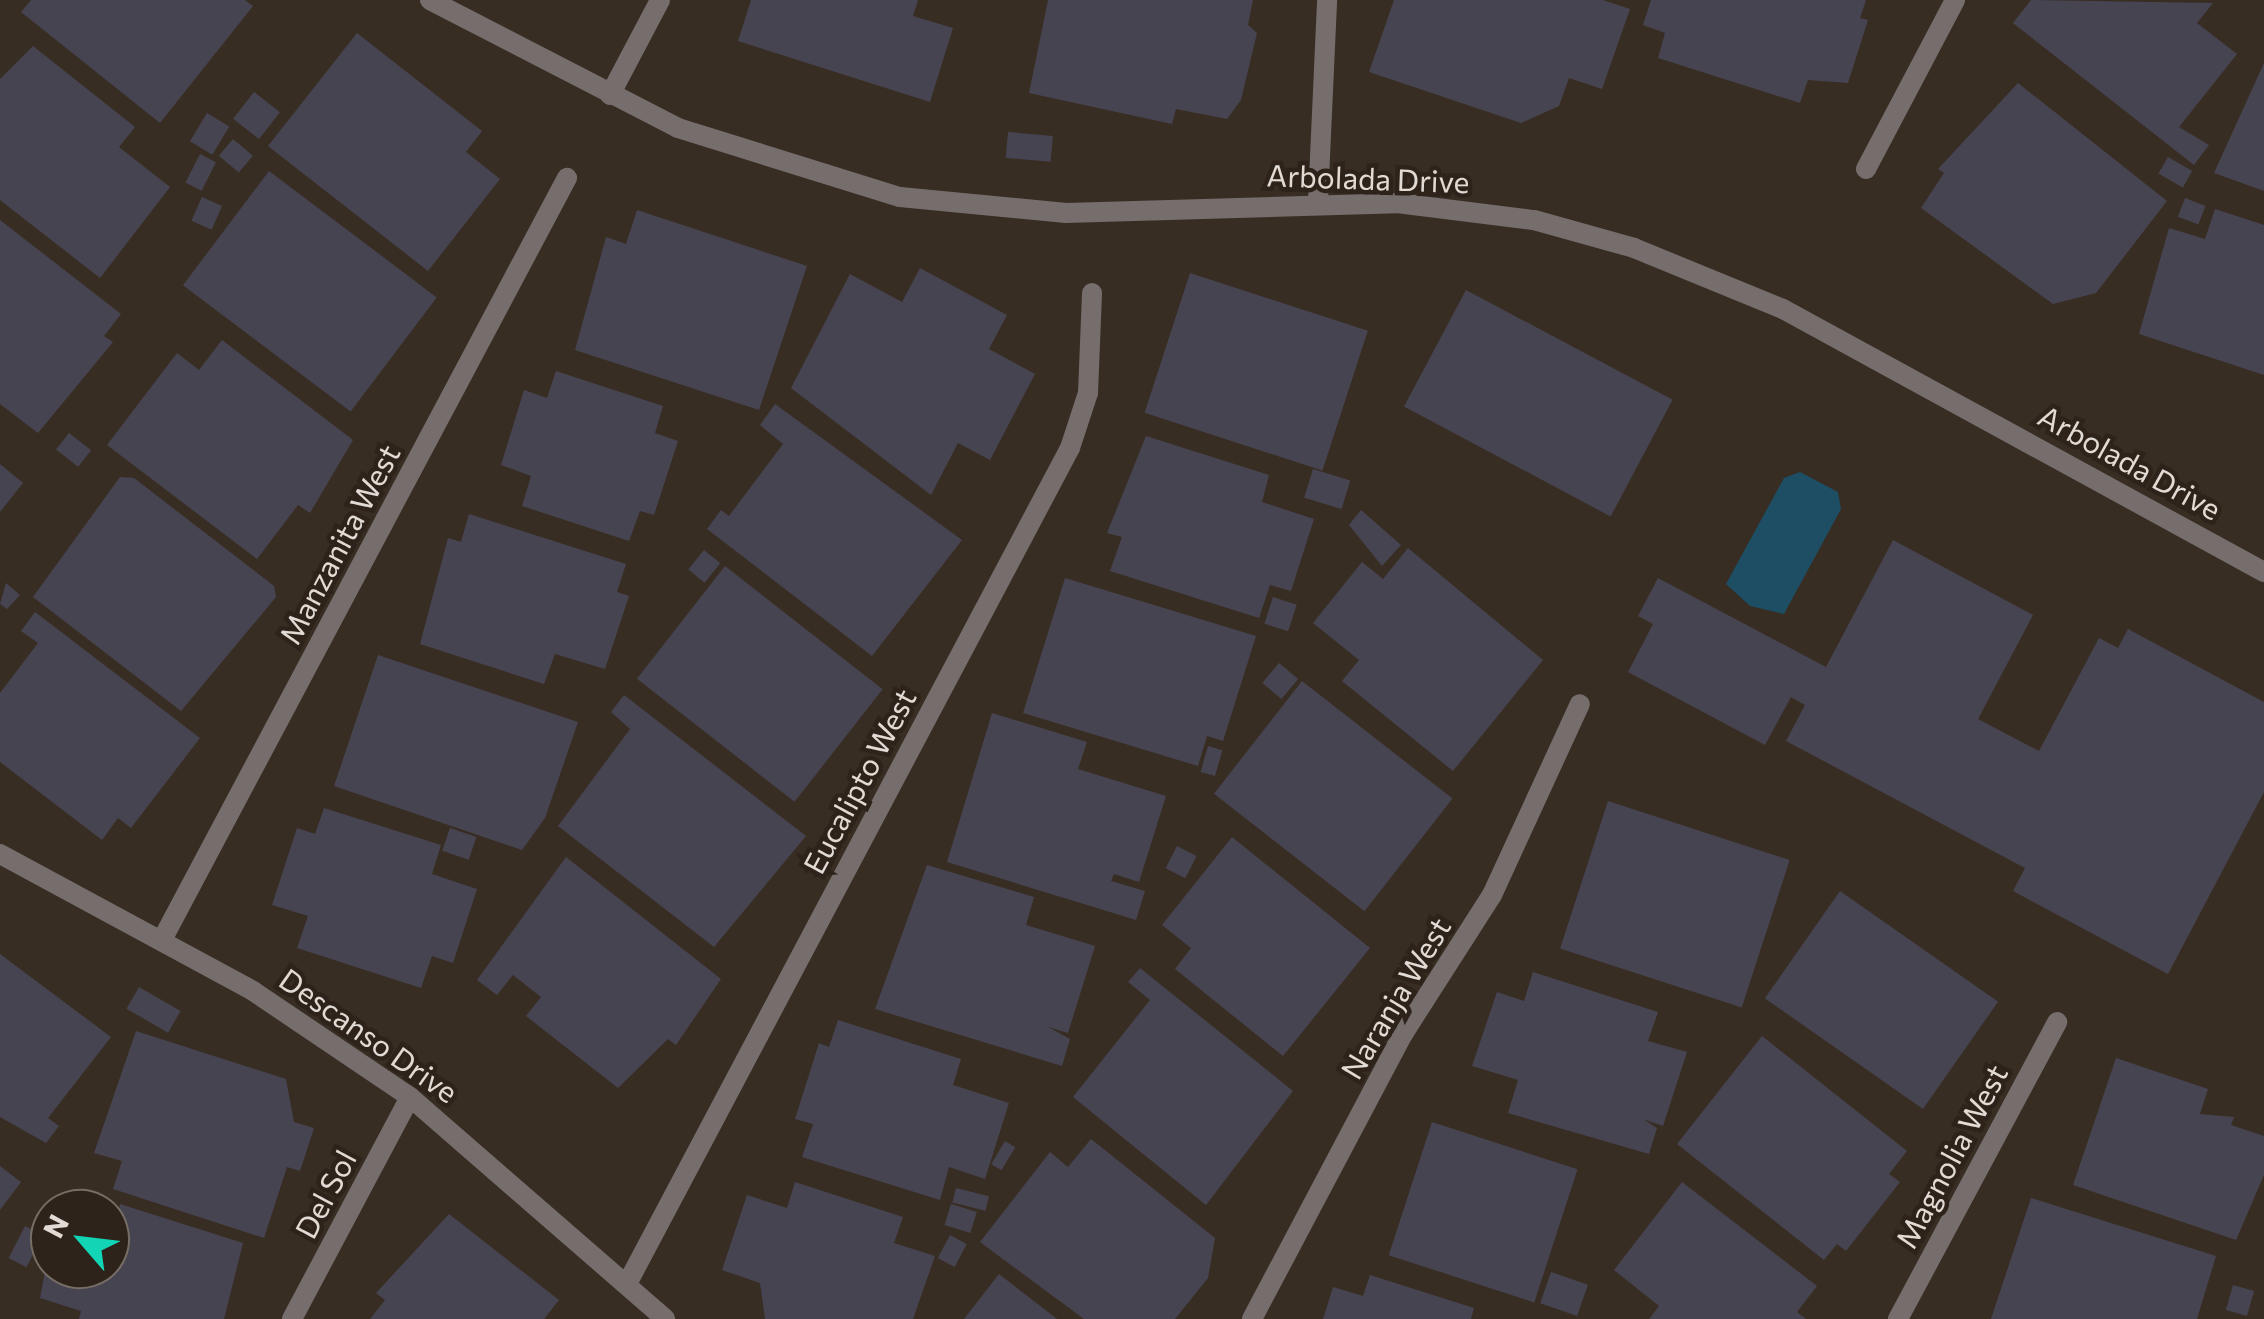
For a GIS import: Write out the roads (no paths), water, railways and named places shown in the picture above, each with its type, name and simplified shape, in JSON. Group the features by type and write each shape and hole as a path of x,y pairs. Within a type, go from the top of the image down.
{"street":[{"name":"Arbolada Drive","path":"430,0 610,95 748,155 900,197 1066,212 1318,201 1516,217 1678,263 1783,309 2264,572"},
{"path":"610,95 660,0"},
{"path":"1318,201 1327,0"},
{"path":"1866,169 1956,0"},
{"name":"Manzanita West","path":"163,938 568,178"},
{"name":"Eucalipto West","path":"628,1282 1070,448 1088,393 1092,293"},
{"name":"Naranja West","path":"1252,1319 1403,1034 1492,895 1580,704"},
{"name":"Descanso Drive","path":"0,854 163,938 410,1098 628,1282 665,1319"},
{"name":"Magnolia West","path":"1898,1319 2057,1022"},
{"name":"Del Sol","path":"292,1319 410,1098"}],"water":[{"path":"1800,472 1838,492 1841,509 1784,614 1750,606 1726,584 1784,478"}]}
